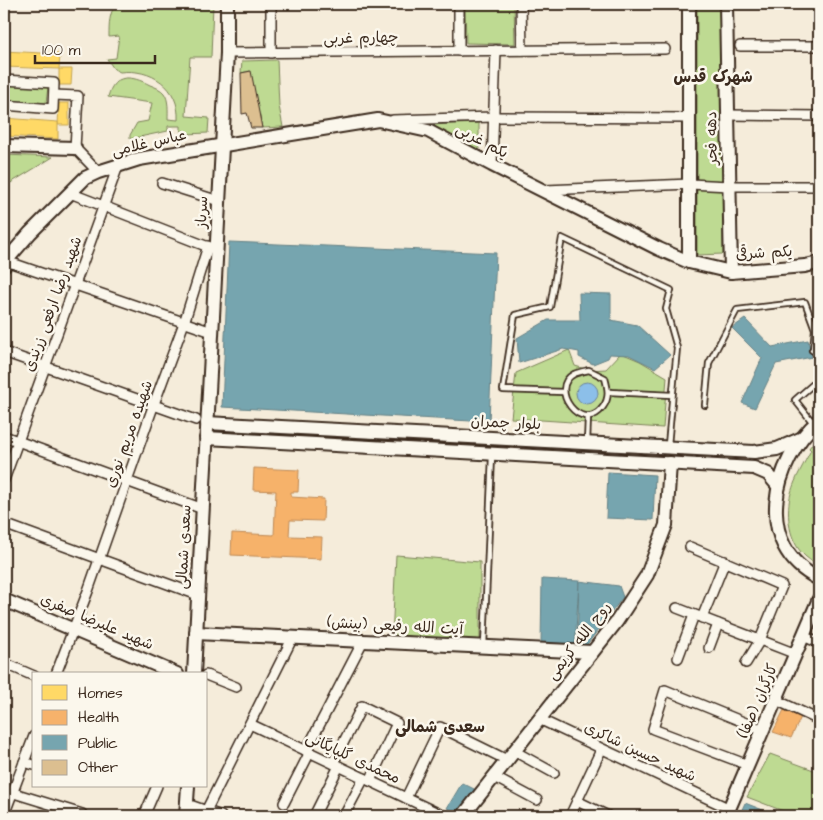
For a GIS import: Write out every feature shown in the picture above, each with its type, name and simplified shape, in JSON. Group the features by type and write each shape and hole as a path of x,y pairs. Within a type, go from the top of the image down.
{"street":[{"name":"سرباز","path":"202,421 212,332 212,248 219,201 227,53 227,4"},
{"path":"271,53 272,4"},
{"path":"459,4 459,51"},
{"path":"521,4 522,50"},
{"name":"دهه فجر","path":"689,4 689,262"},
{"name":"دهه فجر","path":"726,4 731,272"},
{"path":"740,46 819,46"},
{"name":"چهارم غربی","path":"227,53 665,49"},
{"path":"492,166 496,50"},
{"path":"4,80 54,83 53,109 4,105"},
{"path":"54,96 78,96 75,148"},
{"path":"728,115 819,116"},
{"path":"378,120 493,117 690,118"},
{"name":"یکم غربی","path":"222,144 378,120 428,131 492,166 659,249 689,262 711,267"},
{"name":"عباس غلامی","path":"5,263 30,233 84,178 139,159 222,144"},
{"path":"4,146 75,148 98,172"},
{"name":"شهید رضا ارفعی زرندی","path":"4,480 118,166"},
{"path":"162,183 219,201"},
{"path":"542,190 690,184 819,186"},
{"path":"70,193 212,248"},
{"name":"شهیده مریم نوری","path":"57,672 88,592 154,404 212,248"},
{"path":"5,263 212,332"},
{"name":"یکم شرقی","path":"711,267 731,272 806,266 819,263"},
{"path":"4,352 202,421"},
{"name":"بلوار چمران","path":"202,421 754,452 777,449 800,439"},
{"name":"سعدی شمالی","path":"199,672 196,632 206,438 202,421"},
{"path":"817,422 800,439 786,461 778,486 775,511 778,530 784,547 795,562 810,574 819,578"},
{"path":"235,439 233,430 240,424"},
{"path":"4,436 202,509"},
{"name":"بلوار چمران","path":"206,438 758,469"},
{"path":"492,438 492,453"},
{"path":"763,451 768,457 767,463 758,469 768,474 778,486"},
{"name":"روح الله کریمی","path":"464,816 617,621 647,575 666,525 670,463"},
{"path":"4,524 198,595"},
{"path":"690,547 782,586 760,640 746,663"},
{"path":"678,658 725,561"},
{"name":"کارگران (صفا)","path":"728,813 819,598"},
{"name":"شهید علیرضا صفری","path":"4,600 172,672"},
{"path":"676,608 796,654"},
{"path":"709,648 718,624"},
{"name":"آیت الله رفیعی (بینش)","path":"196,632 592,652"},
{"path":"803,636 819,642"},
{"path":"206,811 293,637"},
{"path":"284,803 363,641"},
{"path":"4,663 32,675"},
{"path":"208,676 236,687"},
{"path":"748,765 653,729 665,690 763,730"},
{"path":"776,700 819,720"},
{"path":"314,816 362,706 397,723 367,780 344,816"},
{"name":"شهید حسین شاکری","path":"539,719 728,813"},
{"name":"محمدی گلپایگانی","path":"250,724 444,816"},
{"path":"406,798 440,728 554,774"},
{"path":"4,815 8,792 24,762 32,741"},
{"path":"570,816 601,750"},
{"path":"24,762 32,764"},
{"path":"494,777 537,800"},
{"path":"144,816 156,788"},
{"path":"188,788 186,810 206,811 221,816"},
{"path":"8,792 82,814"},
{"path":"577,801 608,816"}],"lane":[{"path":"564,392 503,390 515,315 550,307 562,238 671,290 666,309 676,348 668,448"},
{"path":"705,405 709,363 737,310 805,302 817,329 812,350 819,354"},
{"path":"589,370 605,378 609,392 605,404 598,413 588,417 575,412 568,406 564,392 566,382 573,374 589,370"},
{"path":"817,422 795,400 819,378"},
{"path":"609,392 672,395"},
{"path":"586,444 588,417"},
{"path":"484,647 492,453"}],"green space":[{"path":"116,4 213,4 211,57 190,57 186,116 209,118 208,133 186,134 185,131 181,131 181,126 168,126 168,131 130,139 130,135 137,123 148,121 152,103 108,97 114,84 119,80 124,78 136,79 161,90 167,99 168,119 178,120 177,108 169,89 161,82 142,73 120,72 114,69 107,59 116,58 119,36 109,37 109,24"},
{"path":"465,4 514,4 515,44 466,43"},
{"path":"697,4 721,4 723,254 697,255"},
{"path":"277,60 279,106 283,127 262,128 250,71 241,73 242,61"},
{"path":"4,85 48,87 46,103 4,100"},
{"path":"479,123 479,150 429,125"},
{"path":"4,155 53,157 4,187"},
{"path":"569,350 575,366 589,370 606,369 621,353 640,361 667,377 663,428 511,418 516,373"},
{"path":"819,435 819,566 801,552 793,539 789,524 789,500 797,476 811,450 809,448"},
{"path":"396,555 480,562 480,643 392,638"},
{"path":"770,754 819,772 819,816 796,816 747,797"}],"water":[{"path":"587,382 595,385 598,393 595,401 587,404 579,401 576,393 579,385"}],"building: Homes":[{"path":"4,51 60,54 59,69 4,67"},
{"path":"59,69 72,69 71,85 59,85"},
{"path":"59,103 69,103 69,125 58,125"},
{"path":"4,118 58,122 58,139 4,136"}],"building: Health":[{"path":"254,468 299,470 298,492 291,492 291,497 324,499 323,521 290,520 289,536 322,537 321,559 231,555 232,533 274,535 276,491 253,490"},
{"path":"784,710 801,717 791,738 773,732"}],"building: Public":[{"path":"229,242 496,253 489,422 222,407"},
{"path":"579,293 611,294 611,320 637,325 670,355 655,368 629,355 610,354 608,358 593,364 579,357 579,352 563,349 519,363 517,338 548,320 580,320"},
{"path":"745,319 772,347 808,340 812,357 776,364 755,408 742,403 762,358 732,328"},
{"path":"608,472 655,475 653,520 606,518"},
{"path":"542,579 579,581 575,647 541,644"},
{"path":"579,581 619,586 623,597 585,647 577,648"},
{"path":"462,783 478,791 461,815 447,808"},
{"path":"745,803 778,816 739,816"}],"building: Other":[{"path":"251,71 262,128 251,128 247,113 242,114 241,73"}],"district":[{"name":"شهرک قدس","path":"713,77"},
{"name":"سعدی شمالی","path":"440,727"}]}
